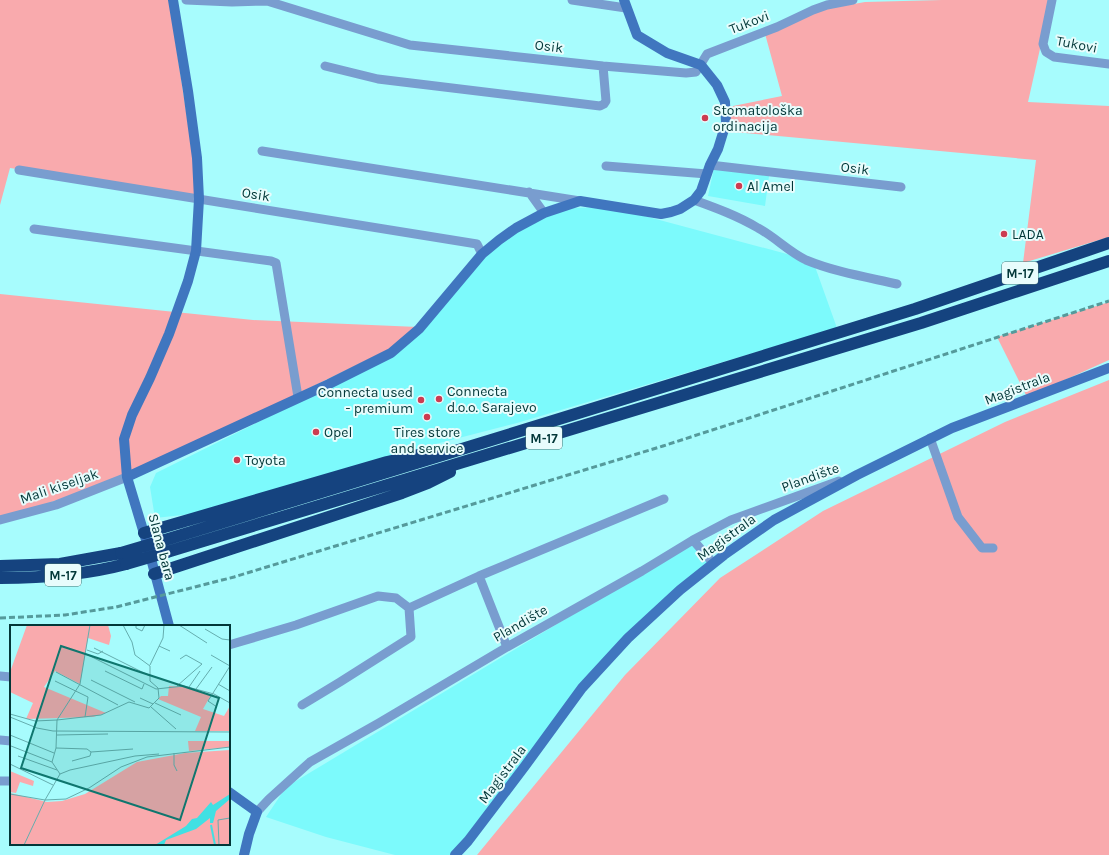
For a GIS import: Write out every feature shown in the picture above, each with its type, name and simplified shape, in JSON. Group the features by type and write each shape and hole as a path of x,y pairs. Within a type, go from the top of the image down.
{"highway":[{"name":"M-17","path":"0,578 75,574 104,570 165,540 475,446 915,309 1109,243"},
{"name":"M-17","path":"0,566 60,564 124,559 167,552 938,318 1109,261"},
{"path":"144,533 387,462 412,456 475,446"},
{"path":"154,574 412,490 480,457"}],"main road":[{"name":"Slana bara","path":"169,625 127,477 124,439 132,415 169,334 188,281 196,251 199,199 197,158 173,0"},
{"path":"127,477 329,384 391,353 419,328 482,254 516,228 544,213 580,202 661,214 671,212 694,200 701,191 718,149 726,123 726,112 722,93 701,65 667,53 637,35 625,4"},
{"name":"Magistrala","path":"455,855 468,841 582,688 628,638 680,590 714,563 774,520 857,475 930,438 1109,368"},
{"path":"230,793 257,812"},
{"name":"Plandište","path":"244,855 257,812"}],"street":[{"name":"Osik","path":"186,0 232,2 267,1 410,44 603,66 686,73 696,72 701,65"},
{"path":"572,0 625,4"},
{"path":"813,10 816,0"},
{"name":"Tukovi","path":"701,65 707,54 777,27 813,10 827,5 853,0"},
{"name":"Tukovi","path":"1052,0 1043,44 1046,52 1054,57 1109,64"},
{"path":"325,66 378,79 600,106 606,101 603,66"},
{"path":"262,151 529,192 580,202"},
{"name":"Osik","path":"606,166 709,169 901,187"},
{"name":"Osik","path":"19,170 477,244 482,254"},
{"path":"529,192 544,213"},
{"path":"694,200 716,208 759,228 776,241 805,259 836,271 897,284"},
{"path":"34,229 271,260 276,264 298,397"},
{"path":"930,438 958,517 982,548 992,548"},
{"name":"Plandište","path":"257,812 269,799 310,762 507,647 642,571 693,540 731,520 857,475"},
{"name":"Mali kiseljak","path":"0,520 56,504 127,477"},
{"path":"409,608 479,576 664,499"},
{"path":"693,540 714,563"},
{"path":"479,576 507,647"},
{"path":"230,645 296,625 378,596 396,598 409,608 411,637 302,705"},
{"path":"0,676 10,677"},
{"path":"0,740 10,741"}],"shaded area":[{"path":"0,0 169,0 199,196 10,168 0,205"},
{"path":"1051,0 1028,102 1109,106 1109,237 1023,263 1036,160 724,131 733,106 782,96 764,30 820,10 865,2"},
{"name":"Al Amel","path":"714,168 769,176 765,206 708,196"},
{"path":"611,207 813,261 837,328 517,423 393,455 201,513 155,518 150,487 156,473 347,378 406,341 495,245 535,219 568,208"},
{"path":"0,294 253,320 418,327 406,341 127,477 0,519"},
{"path":"1109,302 1109,360 1027,397 997,337"},
{"path":"1109,380 1109,855 477,855 625,675 720,578 823,511 1005,422"},
{"path":"694,544 716,568 680,590 582,688 530,761 450,855 395,855 326,837 266,817 286,787 617,588"}],"railway":[{"path":"0,618 65,615 116,607 234,577 663,446 1109,301"}],"place":[{"name":"Stomatološka ordinacija","path":"705,118"},
{"name":"Al Amel","path":"739,186"},
{"name":"LADA","path":"1004,234"},
{"name":"Connecta d.o.o. Sarajevo","path":"439,399"},
{"name":"Connecta used - premium","path":"421,400"},
{"name":"Tires store and service","path":"427,417"},
{"name":"Opel","path":"316,432"},
{"name":"Toyota","path":"237,460"}]}
